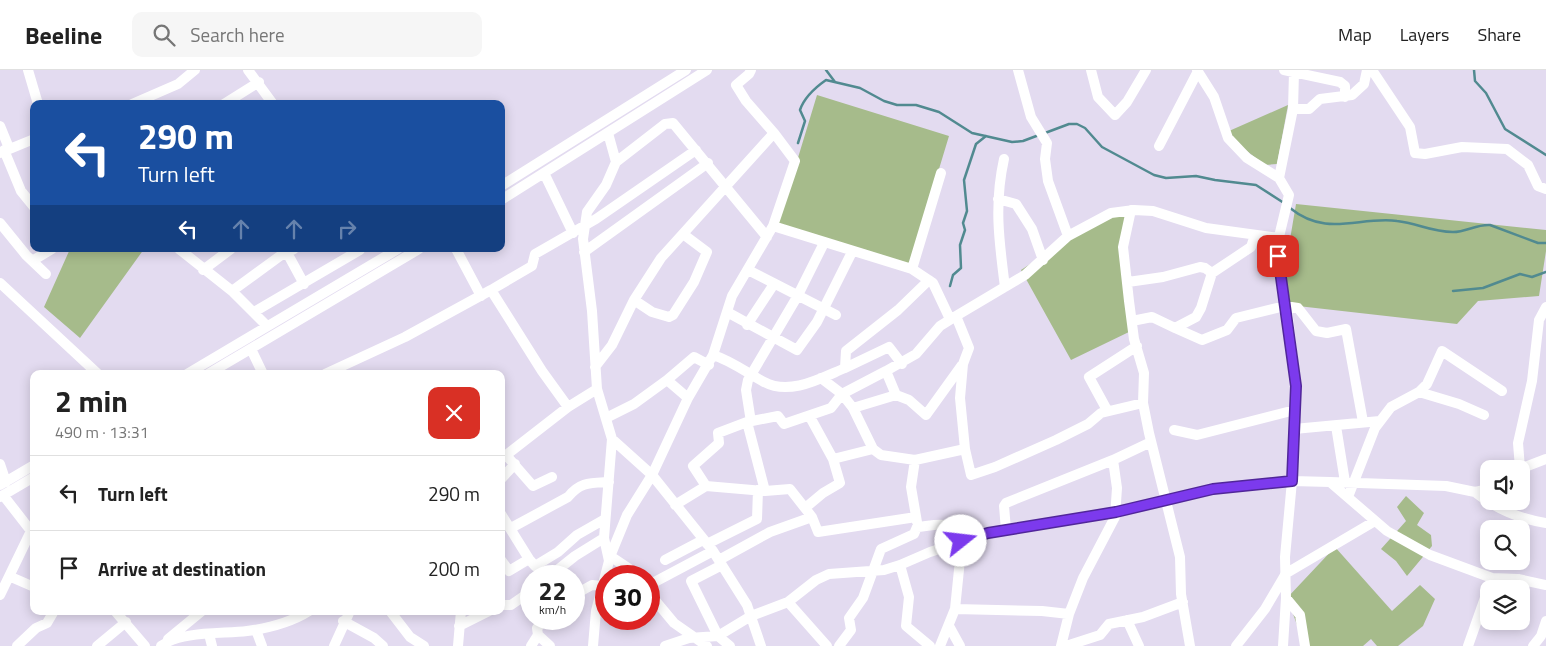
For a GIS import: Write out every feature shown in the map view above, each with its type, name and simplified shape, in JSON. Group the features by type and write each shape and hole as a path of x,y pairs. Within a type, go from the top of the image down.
{"street":[{"path":"28,70 37,100"},
{"path":"141,100 178,84 195,70"},
{"path":"248,70 259,82 270,100"},
{"path":"505,183 686,70"},
{"path":"505,197 707,70"},
{"path":"608,565 627,515 652,475 688,398 714,355 735,289 773,226 795,161 736,86 750,74 751,70"},
{"path":"1018,70 1031,118 1047,143 1045,159 1048,181 1068,236"},
{"path":"1091,70 1098,97 1116,115 1127,102 1146,70"},
{"path":"1159,146 1197,70"},
{"path":"1197,70 1214,97 1228,138 1247,158 1279,178 1290,198 1279,238 1278,267 1296,386 1292,481 1287,512 1286,598 1283,646"},
{"path":"1292,109 1312,108 1320,99 1345,97 1362,88 1367,70"},
{"path":"1372,70 1410,127 1415,153 1425,154 1462,147 1507,149 1527,163 1538,186 1546,189"},
{"path":"1279,178 1292,109 1289,71 1343,83 1345,97"},
{"path":"230,100 259,82"},
{"path":"622,565 610,559 604,538 612,439 597,389 592,311 584,252 584,226 590,204 606,185 616,162 636,145 670,123 676,124 767,237"},
{"path":"0,126 4,150 22,191 30,202"},
{"path":"608,132 616,162"},
{"path":"595,367 612,345 634,300 661,258 774,134"},
{"path":"4,150 30,140"},
{"path":"334,370 405,337 530,267 535,254 610,211 696,150"},
{"path":"1004,159 998,199 998,234 1005,286"},
{"path":"584,252 708,163"},
{"path":"544,173 573,233"},
{"path":"912,269 941,173"},
{"path":"998,199 1016,204 1032,229 1043,260"},
{"path":"1131,210 1124,247 1132,321 1144,373 1144,403 1151,442 1180,557 1183,602 1190,646"},
{"path":"706,486 693,465 719,443 718,433 749,422 778,416 784,424 810,417 831,408 842,394 902,364 916,354 938,329 953,317 1025,275 1068,236 1107,214 1131,210 1153,211 1206,228 1279,238"},
{"path":"0,223 32,261 46,274"},
{"path":"773,226 912,269 930,280 940,293 968,348 963,364 960,398 965,449 971,475 975,476 1064,436 1088,424 1099,414 1108,410 1144,403"},
{"path":"634,300 660,316 668,317 673,315 694,282 707,252 684,234"},
{"path":"1175,328 1189,322 1199,312 1212,273 1251,247 1255,235"},
{"path":"730,646 718,636 691,581 713,552 757,519 762,490 749,422 746,388 751,373 797,296 824,243"},
{"path":"32,261 47,252"},
{"path":"182,252 232,291 267,326"},
{"path":"203,270 227,252"},
{"path":"232,291 285,252"},
{"path":"289,252 304,284"},
{"path":"254,312 357,252"},
{"path":"361,252 369,266"},
{"path":"194,370 393,252"},
{"path":"215,370 414,252"},
{"path":"458,252 481,296"},
{"path":"727,312 747,325 798,350 823,309 852,252"},
{"path":"1128,282 1163,277 1200,268 1205,268 1212,273"},
{"path":"748,270 836,315"},
{"path":"845,368 846,351 898,310 930,280"},
{"path":"0,283 94,370"},
{"path":"747,325 774,284"},
{"path":"491,290 542,372 568,407"},
{"path":"1132,321 1152,317 1202,340 1227,330 1236,318 1285,306 1298,308 1316,331 1327,333 1340,328 1346,330 1364,422"},
{"path":"1519,460 1518,443 1532,381 1539,320 1546,307"},
{"path":"1108,410 1089,376 1137,346"},
{"path":"714,355 751,373 765,383 779,387 798,386 821,378 889,347 902,364"},
{"path":"251,349 261,370"},
{"path":"1349,482 1380,420 1391,406 1418,392 1430,380 1442,351 1502,391"},
{"path":"606,418 634,404 695,357 708,365"},
{"path":"853,408 896,395 910,400 924,414 928,414 963,364"},
{"path":"886,371 896,395"},
{"path":"821,378 842,394 853,408 873,450 878,454 915,460 965,449"},
{"path":"667,380 688,398"},
{"path":"505,456 568,407 597,389"},
{"path":"1418,392 1459,404 1484,414"},
{"path":"1174,430 1197,435 1295,410"},
{"path":"805,508 819,496 840,483 833,459 810,417"},
{"path":"1294,429 1380,420"},
{"path":"1336,426 1349,482 1348,497"},
{"path":"612,439 652,475 713,552 738,588 751,616 761,646"},
{"path":"1006,530 1004,506 1006,503 1113,460 1151,442"},
{"path":"833,459 873,450"},
{"path":"505,458 515,464 534,486 552,477"},
{"path":"1530,465 1546,459"},
{"path":"839,646 851,630 849,618 863,598 881,549 914,534 917,522 911,486 915,460"},
{"path":"1061,646 1069,614 1083,578 1116,512 1117,488 1113,460"},
{"path":"0,464 2,490 30,528"},
{"path":"505,475 515,464"},
{"path":"2,490 30,468"},
{"path":"2,490 30,479"},
{"path":"665,646 696,637 718,636 751,616 788,602 825,575 838,572 874,571 900,565 961,541 1006,530 1116,512 1213,489 1292,481 1446,486 1475,492 1480,491"},
{"path":"511,528 568,497 572,490 584,484 609,482"},
{"path":"1330,482 1375,521 1422,552 1492,578 1518,579 1546,585"},
{"path":"675,504 706,486 762,490 790,489 812,517 816,531 820,532 917,522 952,526 959,533 961,541 955,609 940,646"},
{"path":"1475,492 1488,502 1507,512 1546,523"},
{"path":"660,580 713,552 812,517"},
{"path":"505,520 532,565 537,565 558,552 577,534 605,519"},
{"path":"1236,646 1265,609 1285,575 1375,521"},
{"path":"0,595 30,535"},
{"path":"564,565 604,538"},
{"path":"665,560 713,552"},
{"path":"505,566 509,571 529,559"},
{"path":"900,565 909,597 906,626 930,646"},
{"path":"10,577 30,585"},
{"path":"1468,646 1492,578"},
{"path":"1286,598 1300,615 1305,646"},
{"path":"505,605 511,605 520,599"},
{"path":"788,602 827,646"},
{"path":"1066,646 1100,635 1110,624 1143,617 1183,602"},
{"path":"660,606 674,623 707,646"},
{"path":"955,609 1042,611 1069,614"},
{"path":"17,646 36,628 47,623 52,615"},
{"path":"120,615 145,646"},
{"path":"163,644 197,615"},
{"path":"163,644 209,634 256,630 291,621 302,615"},
{"path":"334,646 348,615"},
{"path":"393,615 410,637 424,646"},
{"path":"458,646 460,615"},
{"path":"459,626 481,615"},
{"path":"1127,620 1139,646"},
{"path":"344,621 374,638 383,646"},
{"path":"1533,646 1541,636 1546,621"},
{"path":"97,646 126,622"},
{"path":"593,646 595,623"},
{"path":"949,626 960,646"},
{"path":"256,630 262,646"},
{"path":"537,630 538,635 550,646"},
{"path":"209,634 212,646"},
{"path":"532,646 538,635"}],"green space":[{"path":"817,95 949,136 909,268 777,227"},
{"path":"1288,105 1277,164 1265,165 1239,145 1229,131"},
{"path":"1296,204 1546,230 1546,251 1539,296 1478,301 1457,324 1289,305 1284,275"},
{"path":"1129,212 1120,250 1131,331 1071,360 1021,270 1096,221"},
{"path":"69,252 142,252 80,338 44,307"},
{"path":"1406,496 1424,513 1417,525 1431,535 1432,546 1407,576 1396,561 1381,549 1406,521 1397,507"},
{"path":"1335,547 1392,611 1420,585 1435,599 1423,626 1398,646 1377,646 1371,639 1363,646 1305,646 1287,598"}],"waterway":[{"path":"826,70 835,82"},
{"path":"1474,70 1475,81 1486,93 1505,129 1546,155"},
{"path":"798,143 805,121 800,110 804,101 826,80 860,88 884,101 897,105 916,105 939,112 972,133 1012,142 1023,141 1039,135"},
{"path":"1045,133 1069,124 1077,124 1085,128 1102,147 1154,175 1166,178 1196,176 1256,185 1284,203"},
{"path":"950,286 953,275 961,268 960,245 965,230 963,223 967,211 964,180 976,144 986,136"},
{"path":"1290,208 1304,217 1330,224 1383,220 1397,221 1438,231 1453,232 1490,225 1538,243 1546,243"},
{"path":"1453,291 1483,288 1520,274 1532,277 1546,272"}],"route":[{"path":"961,541 988,533 1116,512 1213,489 1292,481 1296,386 1288,317 1278,267 1278,256"}]}
